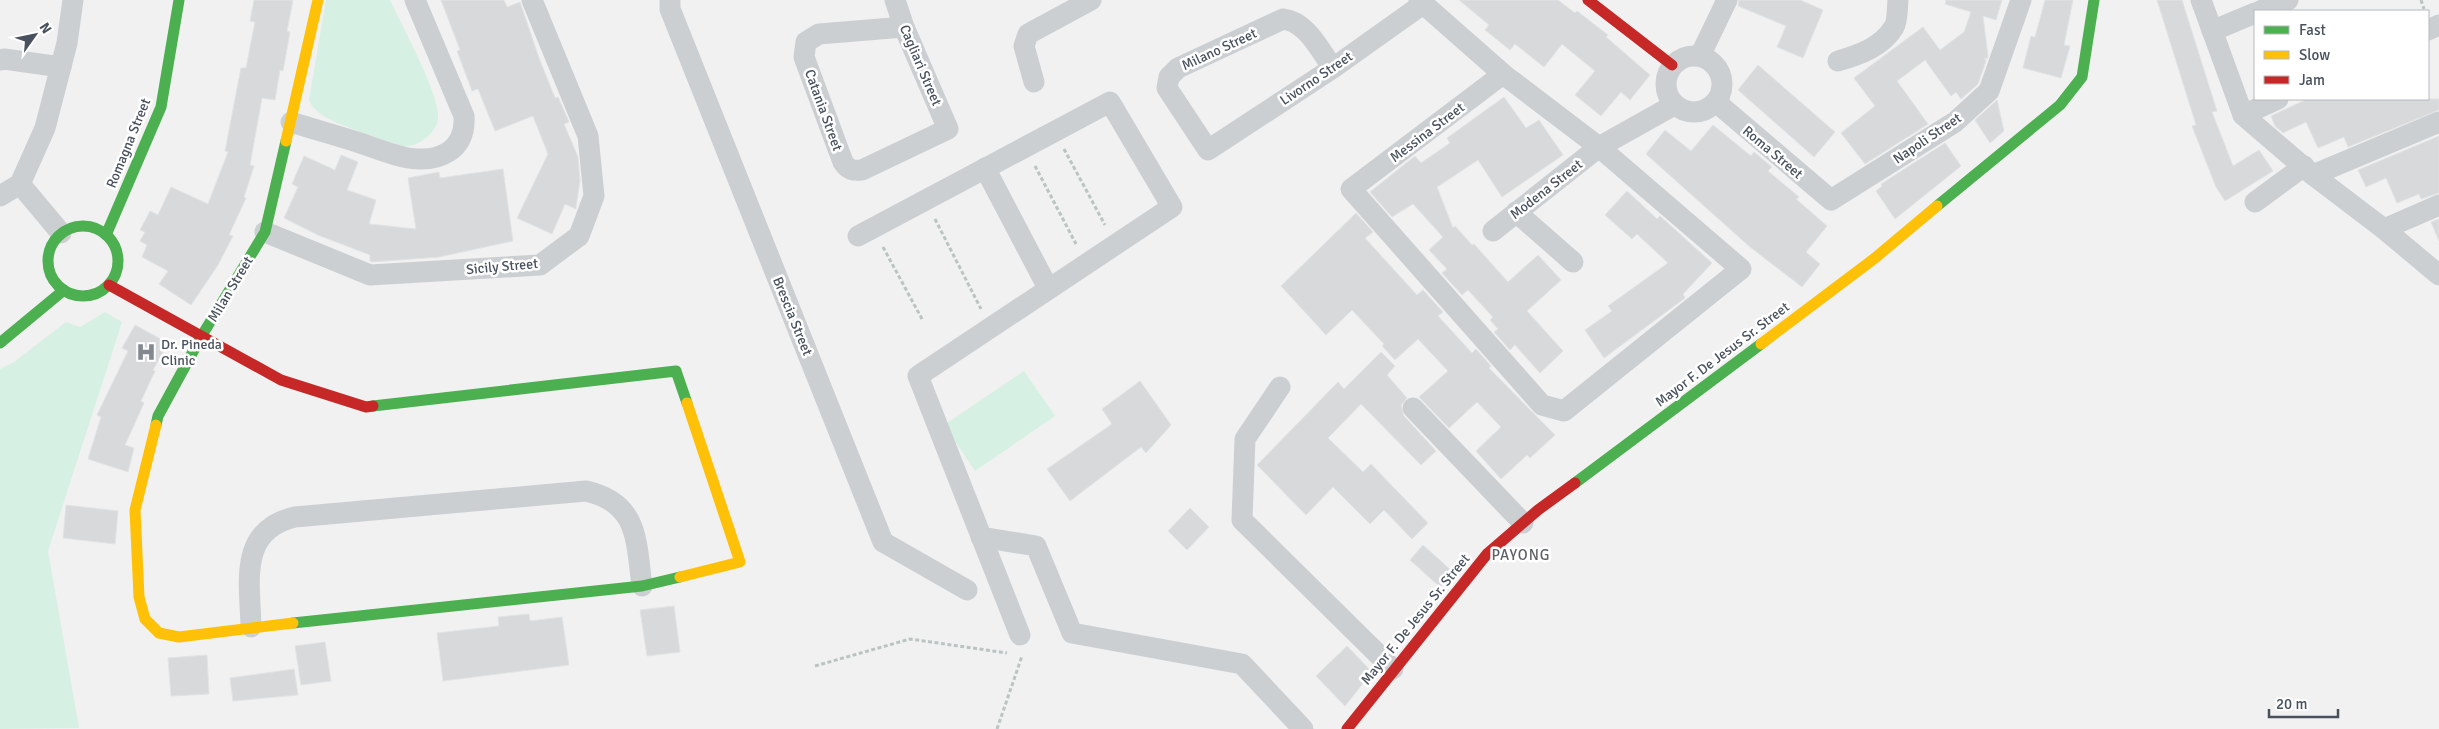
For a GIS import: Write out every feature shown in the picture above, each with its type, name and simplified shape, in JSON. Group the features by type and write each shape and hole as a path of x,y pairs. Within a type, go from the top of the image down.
{"street":[{"path":"0,196 20,184 45,128 67,43 73,0"},
{"name":"Romagna Street","path":"106,235 161,107 179,0"},
{"name":"Milan Street","path":"201,337 281,380 366,407 676,371 740,562 642,586 169,636 160,633 145,619 140,597 135,510 158,416 201,337 265,232 318,0"},
{"path":"291,122 409,158 436,157 450,152 460,142 465,129 464,116 415,0"},
{"name":"Sicily Street","path":"265,232 370,275 540,265 579,236 594,196 588,136 532,0"},
{"name":"Brescia Street","path":"670,0 670,10 883,542 967,590"},
{"name":"Cagliari Street","path":"895,0 904,28 948,129"},
{"path":"1034,82 1024,46 1028,34 1091,0"},
{"path":"1588,0 1672,65"},
{"path":"1700,56 1727,0"},
{"path":"1838,61 1861,54 1880,43 1895,26 1898,0"},
{"name":"Napoli Street","path":"1831,200 1955,122 1989,91 2021,0"},
{"name":"Mayor F. De Jesus Sr. Street","path":"1347,729 1393,669 1487,554 1523,523 1875,258 2060,105 2082,77 2090,37 2094,0"},
{"path":"2201,0 2243,115 2308,171 2384,229 2439,275"},
{"path":"2263,10 2288,0"},
{"path":"1421,2 1503,74 1599,147"},
{"name":"Livorno Street","path":"1208,150 1333,68 1421,2"},
{"path":"2212,31 2254,13"},
{"name":"Milano Street","path":"1208,150 1167,88 1169,77 1178,68 1283,19 1292,20 1302,26 1333,68"},
{"name":"Catania Street","path":"904,28 819,34 806,42 804,57 843,162 847,168 854,171 862,170 948,129"},
{"path":"1700,56 1709,60 1721,74 1721,94 1709,108 1691,112 1674,105 1669,98 1665,81 1672,65 1684,57 1700,56"},
{"path":"0,60 61,67"},
{"name":"Messina Street","path":"1503,74 1351,189 1542,405 1564,411 1741,269 1599,147"},
{"path":"2243,115 2276,100"},
{"path":"866,233 1110,102 1172,207 918,376 1020,635"},
{"name":"Roma Street","path":"1716,102 1831,200"},
{"name":"Modena Street","path":"1492,231 1599,147 1674,105"},
{"path":"2255,202 2308,171 2439,122"},
{"path":"986,168 1048,288"},
{"path":"20,184 61,233"},
{"path":"2384,229 2439,205"},
{"path":"1516,212 1573,262"},
{"path":"79,226 89,226 106,235 113,243 118,260 115,276 109,285 101,291 82,296 64,290 50,273 48,262 53,241 61,233 79,226"},
{"path":"109,285 201,337"},
{"path":"0,343 64,290"},
{"path":"1280,387 1245,439 1242,520 1393,669"},
{"path":"1413,408 1523,523"},
{"path":"251,627 250,568 252,551 264,532 278,522 295,517 586,492 601,495 614,502 630,520 635,534 642,586"},
{"path":"981,537 1036,546 1072,633 1242,664 1303,729"}],"path":[{"path":"1055,131 1115,244"},
{"path":"1025,148 1086,263"},
{"path":"925,201 991,327"},
{"path":"866,233 922,319"},
{"path":"815,666 910,640 1022,654 998,729"}],"green space":[{"path":"326,0 390,0 434,95 438,110 436,125 425,139 414,145 403,146 333,121 322,115 312,106 309,100"},
{"path":"105,312 122,322 48,551 79,728 0,729 0,369 14,362 66,322 80,327"},
{"path":"1024,371 1055,416 975,471 944,425"}],"building":[{"path":"254,0 293,0 287,31 290,32 283,71 280,70 275,100 262,98 250,165 254,166 244,197 246,198 229,235 233,236 218,265 191,305 159,284 168,271 142,257 147,245 140,241 145,232 140,230 150,211 158,215 171,187 208,204 228,152 225,151 241,68 246,68 255,22 250,21"},
{"path":"441,0 504,0 507,7 520,2 555,98 558,97 569,122 564,124 578,157 580,181 576,209 565,204 552,234 517,218 548,154 533,116 495,131 478,89 472,91 457,51 460,50"},
{"path":"1459,0 1558,0 1575,13 1577,11 1608,35 1606,37 1650,75 1630,100 1621,92 1601,116 1575,95 1595,71 1562,44 1544,67 1515,44 1510,50 1485,30 1489,25"},
{"path":"1739,0 1800,0 1823,10 1803,58 1777,47 1786,26 1738,6"},
{"path":"1946,0 2002,0 1996,20 1983,16 1988,56 1987,59 1984,58 1986,61 1978,84 1961,99 1956,92 1951,96 1925,60 1897,81 1928,124 1865,164 1841,133 1875,106 1854,78 1923,27 1940,50 1964,32 1971,12 1945,4"},
{"path":"2045,0 2073,0 2064,45 2070,46 2061,78 2023,68 2031,36 2035,37"},
{"path":"2157,0 2182,0 2217,111 2212,112 2233,166 2259,150 2273,171 2225,201 2216,187 2192,126 2196,125"},
{"path":"1758,65 1835,132 1814,157 1738,90"},
{"path":"1504,97 1526,128 1539,120 1563,155 1502,197 1478,160 1437,187 1453,228 1455,226 1472,245 1474,244 1508,282 1538,255 1561,280 1527,311 1563,351 1540,373 1515,345 1510,350 1494,332 1498,329 1490,320 1493,317 1468,290 1462,295 1442,273 1447,269 1429,250 1443,237 1413,204 1392,217 1370,192 1415,156 1421,163 1450,143 1447,138"},
{"path":"2439,99 2439,110 2348,147 2344,137 2318,148 2306,122 2283,133 2275,126 2271,116 2305,100"},
{"path":"1997,100 2004,131 1990,143 1975,120"},
{"path":"1713,125 1751,156 1754,152 1772,167 1768,171 1799,197 1796,199 1827,226 1806,252 1820,264 1802,287 1750,247 1646,154 1665,130 1691,151"},
{"path":"2439,136 2439,193 2421,199 2419,194 2397,203 2386,178 2366,187 2358,170"},
{"path":"1945,143 1961,166 1895,219 1876,191 1882,186 1881,184"},
{"path":"341,155 358,162 347,190 376,200 369,224 416,229 408,178 439,172 440,178 503,169 513,241 439,257 372,262 370,261 370,255 318,235 284,218 298,187 292,184 304,156 335,170"},
{"path":"1627,191 1657,219 1660,216 1712,263 1683,294 1685,298 1604,358 1585,330 1612,311 1608,306 1668,263 1637,234 1632,239 1605,215"},
{"path":"1356,213 1373,232 1365,238 1417,295 1423,290 1443,312 1438,316 1472,353 1476,349 1491,366 1489,368 1555,435 1530,458 1527,455 1501,479 1476,451 1501,427 1477,402 1449,428 1419,397 1448,371 1418,339 1395,360 1382,346 1384,344 1352,310 1326,335 1281,286"},
{"path":"2439,219 2439,241 2431,222"},
{"path":"135,325 168,343 153,370 155,371 141,401 144,403 125,445 134,448 128,472 88,459 101,417 97,415 128,351 122,348"},
{"path":"1381,352 1395,366 1387,375 1407,398 1401,405 1404,416 1436,451 1421,465 1361,404 1328,438 1363,472 1371,464 1428,523 1412,539 1384,510 1370,524 1333,487 1306,515 1257,465 1338,382 1344,389"},
{"path":"1140,381 1171,425 1146,453 1141,447 1070,501 1047,469 1112,424 1102,409"},
{"path":"66,505 118,511 115,544 63,538"},
{"path":"1190,508 1209,527 1187,550 1168,531"},
{"path":"1423,545 1453,572 1440,587 1410,560"},
{"path":"674,606 680,652 647,656 640,610"},
{"path":"529,614 530,621 562,617 569,665 443,681 437,633 499,626 498,617"},
{"path":"325,642 331,681 301,685 295,646"},
{"path":"1347,646 1372,672 1345,706 1316,676"},
{"path":"207,655 209,694 171,696 168,658"},
{"path":"294,669 298,695 233,701 230,678"}],"traffic: fast":[{"path":"106,235 161,107 179,0"},
{"path":"1937,206 2060,105 2082,77 2094,0"},
{"path":"156,425 158,416 201,337 265,232 286,141"},
{"path":"83,226 96,229 108,236 115,248 118,261 115,274 108,286 96,293 83,296 70,293 58,286 51,274 48,261 51,248 58,236 70,229 83,226"},
{"path":"0,343 64,290"},
{"path":"1575,483 1761,344"},
{"path":"373,406 676,371 687,403"},
{"path":"293,623 642,586 680,577"}],"traffic: slow":[{"path":"286,141 318,0"},
{"path":"1761,344 1875,258 1937,206"},
{"path":"680,577 740,562 687,403"},
{"path":"156,425 135,510 139,597 145,619 159,633 179,637 293,623"}],"traffic: jam":[{"path":"1588,0 1672,65"},
{"path":"109,285 281,380 366,407 373,406"},
{"path":"1347,729 1487,554 1538,510 1575,483"}],"place":[{"name":"Dr. Pineda Clinic","path":"146,352"}],"district":[{"name":"PAYONG","path":"1521,555"}]}
